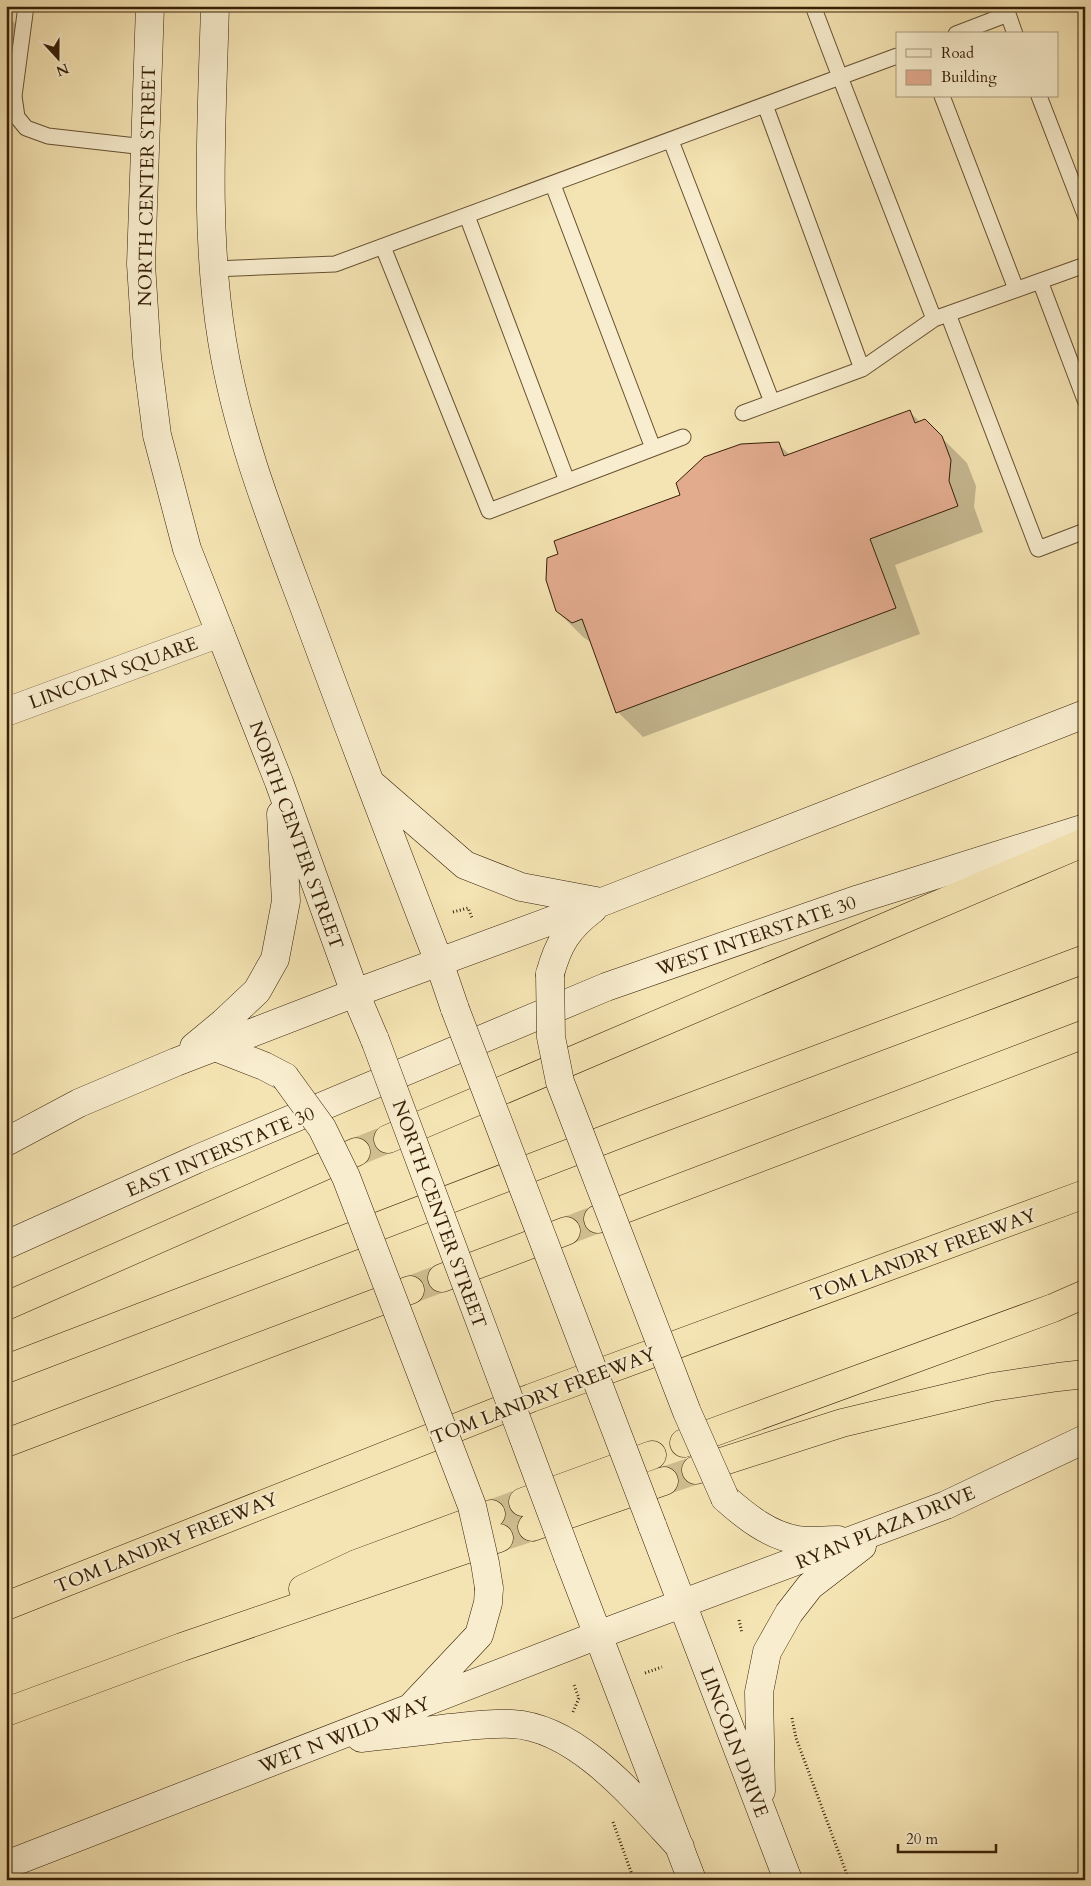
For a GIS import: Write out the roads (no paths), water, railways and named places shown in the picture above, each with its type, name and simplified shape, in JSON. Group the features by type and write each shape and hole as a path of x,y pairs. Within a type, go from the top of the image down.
{"highway":[{"path":"388,1139 1085,842"},
{"path":"6,1369 635,1128 1085,959"},
{"path":"598,1219 1085,1034"},
{"path":"6,1306 356,1152"},
{"name":"TOM LANDRY FREEWAY","path":"6,1606 531,1398 1085,1194"},
{"path":"442,1278 566,1231"},
{"path":"6,1443 410,1290"},
{"path":"684,1443 1053,1308 1085,1294"},
{"path":"696,1470 842,1423 992,1388 1085,1374"},
{"path":"652,1454 528,1514 664,1481"},
{"path":"6,1712 182,1647 495,1526"}],"main road":[{"name":"NORTH CENTER STREET","path":"150,6 141,264 147,357 157,435 187,549 279,782 356,993 598,1635"},
{"path":"215,6 211,174 216,300 227,370 248,448 278,537 370,784 682,1605"},
{"name":"LINCOLN SQUARE","path":"6,712 220,633"},
{"path":"6,1142 78,1103 176,1062 602,902 1085,714"},
{"path":"176,1062 223,1023 257,990 275,959 286,901 279,782"},
{"path":"370,784 465,865 521,887 602,902"},
{"name":"WEST INTERSTATE 30","path":"435,1060 606,987 859,899 1085,828"},
{"path":"602,902 578,920 565,936 555,955 550,974 551,1037 560,1082 687,1412 724,1498 744,1515 774,1533 798,1540 853,1540"},
{"path":"215,1047 264,1066 285,1077 322,1128 346,1177 472,1506 485,1562 488,1588 488,1603 479,1635 409,1709"},
{"name":"EAST INTERSTATE 30","path":"6,1245 197,1159 435,1060"},
{"name":"RYAN PLAZA DRIVE","path":"682,1605 946,1505 1085,1439"},
{"path":"761,1810 759,1692 767,1652 789,1613 810,1586 886,1528"},
{"name":"WET N WILD WAY","path":"6,1865 598,1635 682,1605"},
{"name":"LINCOLN DRIVE","path":"682,1605 788,1880"},
{"path":"598,1635 692,1880"},
{"path":"322,1743 482,1724 514,1724 544,1731 572,1745 612,1774 680,1847"}],"lane":[{"path":"26,6 14,96 18,117 26,128 48,136 145,147"},
{"path":"813,6 840,78 1038,549 1085,531"},
{"path":"961,32 1008,14 1014,32"},
{"path":"214,269 335,264 553,185 896,56"},
{"path":"943,98 1016,289"},
{"path":"1040,98 1085,215"},
{"path":"765,105 862,369"},
{"path":"671,141 772,402"},
{"path":"553,185 653,448"},
{"path":"467,216 567,481"},
{"path":"383,247 489,511 683,436"},
{"path":"743,413 862,369 941,316 1085,265"},
{"path":"1040,281 1085,400"}],"tunnel":[{"path":"356,1152 388,1139"},
{"path":"566,1231 598,1219"},
{"path":"410,1290 442,1278"},
{"path":"664,1481 696,1470"},
{"path":"491,1514 523,1502"},
{"path":"499,1538 532,1527"}]}
